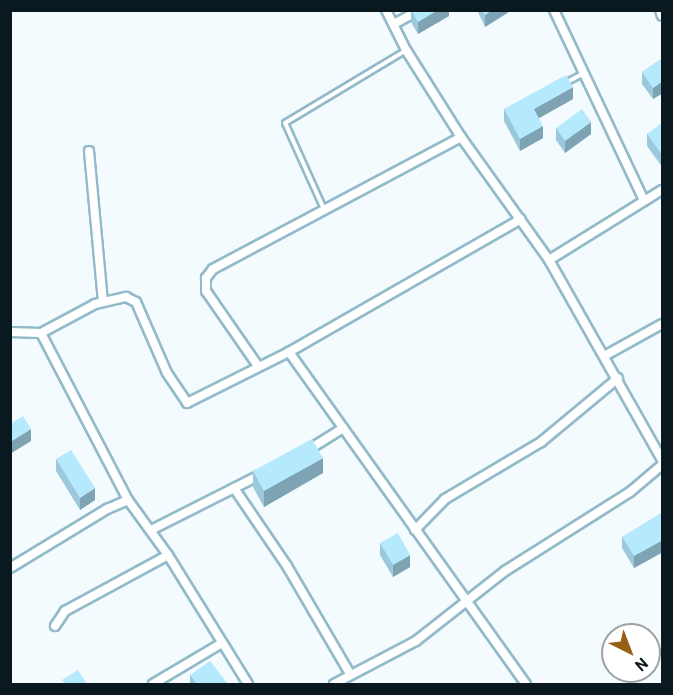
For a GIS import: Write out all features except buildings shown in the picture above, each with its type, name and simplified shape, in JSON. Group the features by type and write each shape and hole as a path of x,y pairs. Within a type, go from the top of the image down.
{"street":[{"path":"386,10 406,50 461,137 549,260 606,355 661,456"},
{"path":"394,24 419,10"},
{"path":"554,10 644,200"},
{"path":"660,10 663,16"},
{"path":"258,366 206,291 206,278 213,269 323,207 461,137"},
{"path":"89,151 103,302"},
{"path":"549,260 663,190"},
{"path":"10,332 41,333 103,302 126,297 136,302 167,373 185,402 288,352 521,219"},
{"path":"606,355 663,324"},
{"path":"41,333 128,500 168,555 248,684"},
{"path":"288,352 526,684"},
{"path":"415,530 445,499 542,442 618,378"},
{"path":"295,458 341,429"},
{"path":"334,684 416,641 505,571 630,492 663,465"},
{"path":"151,530 274,468"},
{"path":"234,489 287,566 350,674"},
{"path":"10,568 107,508 128,500"},
{"path":"55,626 65,611 168,555"},
{"path":"153,684 222,643"}],"lane":[{"path":"323,207 285,123 406,50"},
{"path":"563,84 584,73"}]}
